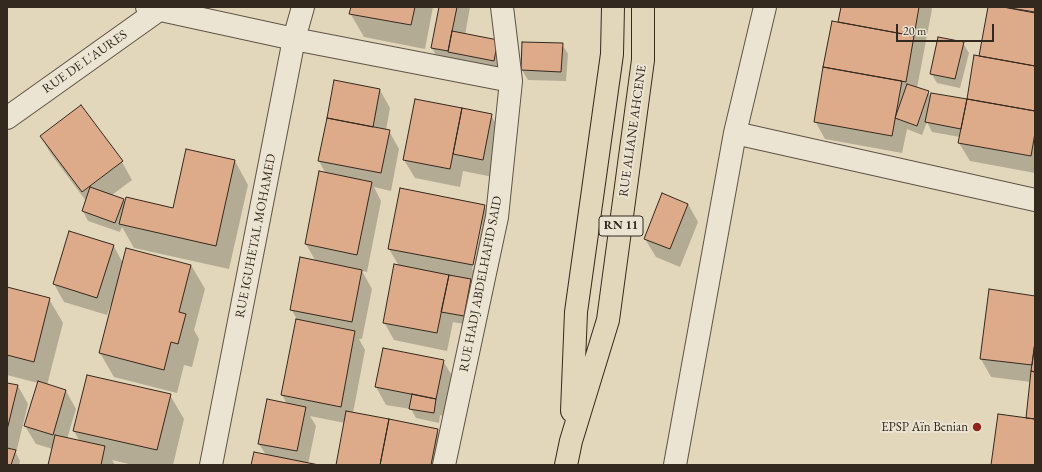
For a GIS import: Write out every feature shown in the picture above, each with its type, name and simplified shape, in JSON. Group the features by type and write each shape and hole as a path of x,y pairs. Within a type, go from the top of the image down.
{"main road":[{"name":"RUE ALIANE AHCENE","path":"571,441 576,312 612,54 613,7"},
{"name":"RUE ALIANE AHCENE","path":"566,465 571,441 608,320 643,60 643,7"}],"street":[{"name":"RUE IGUHETAL MOHAMED","path":"211,465 294,39 303,7"},
{"name":"RUE HADJ ABDELHAFID SAID","path":"444,465 497,217 511,81 502,7"},
{"path":"675,465 735,133 765,7"},
{"path":"156,8 294,39 511,81"},
{"name":"RUE DE L'AURES","path":"7,118 156,8"},
{"path":"735,133 1035,200"}],"building":[{"path":"351,7 415,7 411,25 349,14"},
{"path":"439,7 457,7 448,51 431,48"},
{"path":"841,7 919,7 914,36 838,22"},
{"path":"988,7 1004,7 1035,12 1035,66 979,56"},
{"path":"1003,7 1035,7 1035,13"},
{"path":"832,21 914,36 906,82 823,67"},
{"path":"452,31 498,40 494,61 448,52"},
{"path":"938,37 964,42 955,79 930,74"},
{"path":"522,42 563,43 561,72 521,70"},
{"path":"974,55 1035,66 1035,111 967,99"},
{"path":"823,67 902,81 892,136 814,122"},
{"path":"334,80 380,89 373,127 327,118"},
{"path":"907,84 929,91 917,126 895,118"},
{"path":"931,93 967,99 961,129 925,122"},
{"path":"415,99 462,108 450,169 403,160"},
{"path":"967,99 1035,111 1035,133 1031,156 958,143"},
{"path":"81,105 123,161 82,192 40,136"},
{"path":"462,108 492,114 483,160 453,154"},
{"path":"327,118 390,130 381,173 318,161"},
{"path":"186,149 235,160 216,246 119,224 126,197 173,208"},
{"path":"319,171 372,182 357,255 305,244"},
{"path":"90,187 124,199 115,223 82,211"},
{"path":"400,188 485,205 473,265 388,249"},
{"path":"662,193 688,204 670,249 644,239"},
{"path":"69,231 114,245 97,298 53,284"},
{"path":"126,248 191,265 179,312 186,314 178,344 171,342 164,370 99,353"},
{"path":"300,257 362,270 352,322 290,310"},
{"path":"394,264 449,275 437,333 383,323"},
{"path":"449,275 471,279 464,316 441,312"},
{"path":"7,287 50,298 34,362 7,355"},
{"path":"989,289 1035,296 1035,342 1032,365 980,359"},
{"path":"296,319 355,331 341,407 281,395"},
{"path":"1035,342 1035,372 1031,371"},
{"path":"383,348 444,360 436,399 375,387"},
{"path":"1031,371 1035,372 1035,419 1026,418"},
{"path":"87,375 171,394 157,450 73,431"},
{"path":"38,381 66,390 53,435 24,426"},
{"path":"7,383 18,385 7,430"},
{"path":"412,394 436,399 434,413 409,409"},
{"path":"267,399 306,407 297,451 258,444"},
{"path":"346,411 389,419 380,465 336,465"},
{"path":"998,414 1035,419 1035,465 991,465"},
{"path":"389,419 438,429 431,465 380,465"},
{"path":"55,435 105,446 101,465 48,465"},
{"path":"7,448 16,450 11,465 7,465"},
{"path":"254,452 319,465 251,465"}],"place":[{"name":"EPSP Aïn Benian","path":"977,427"}]}
